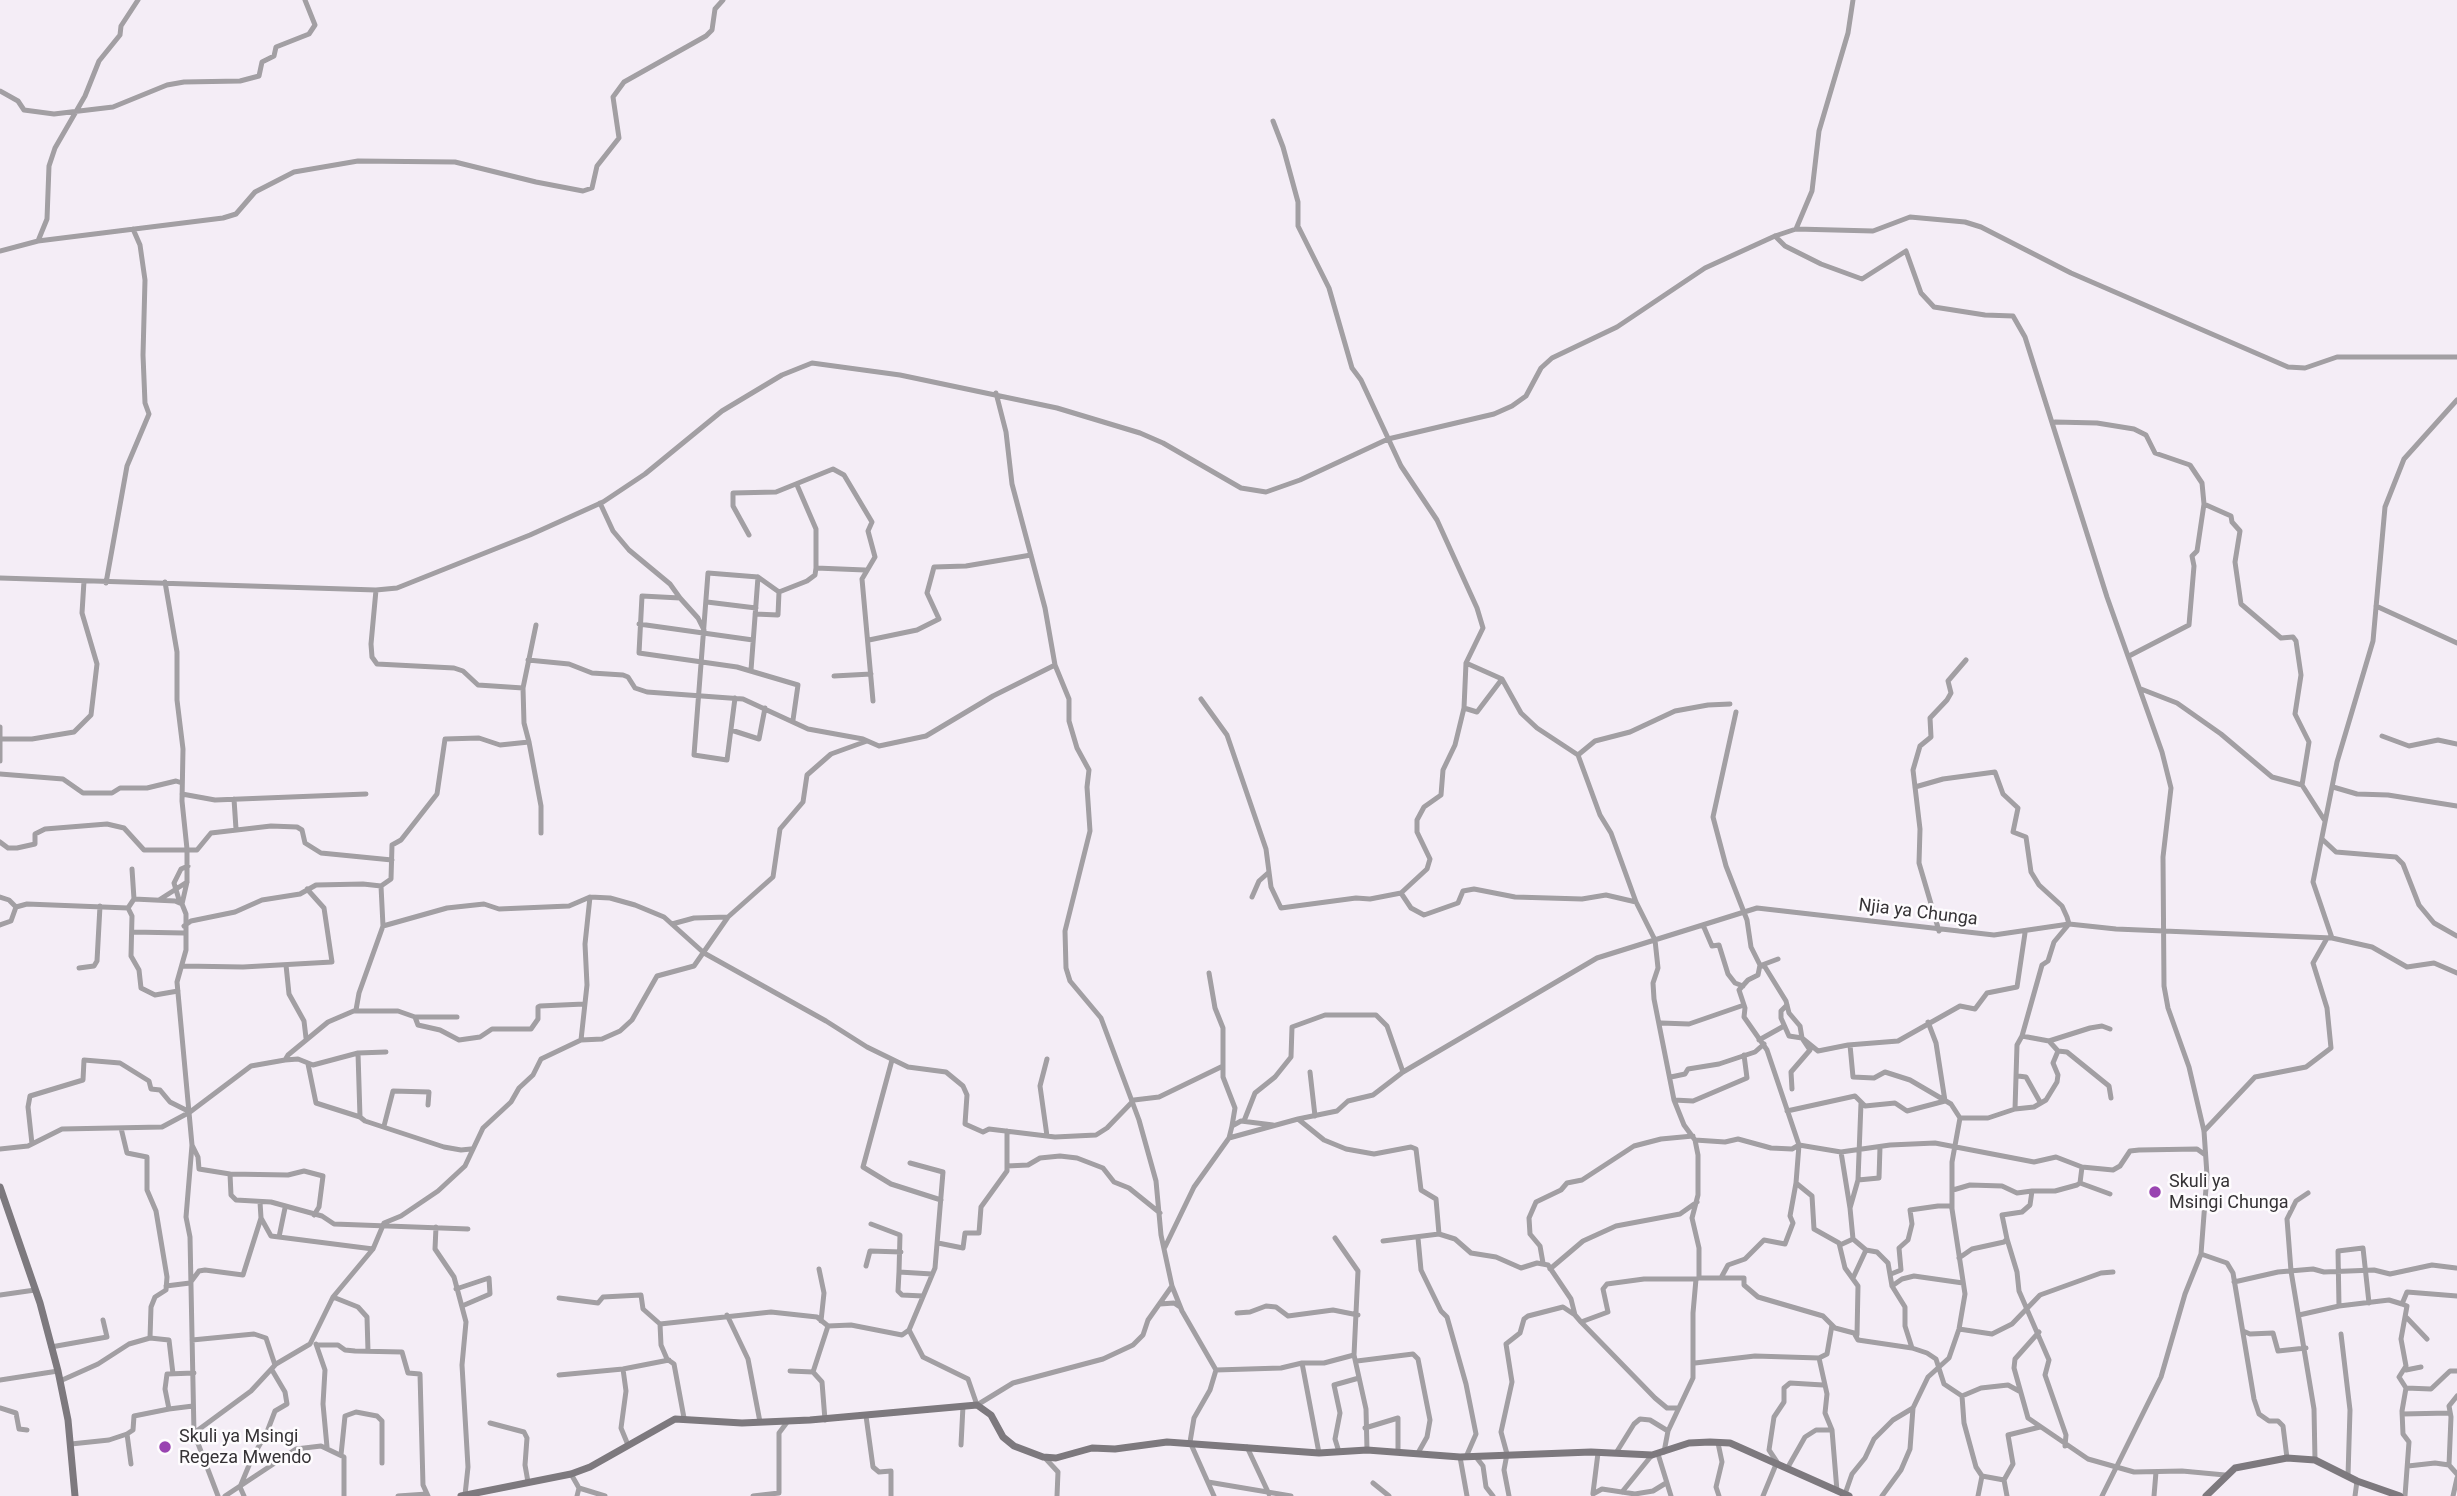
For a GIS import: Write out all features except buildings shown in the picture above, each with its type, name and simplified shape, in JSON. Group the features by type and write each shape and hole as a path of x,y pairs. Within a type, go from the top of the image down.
{"street":[{"path":"38,241 47,219 50,166 58,141 85,96 99,61 120,35 121,26 138,0"},
{"path":"0,91 18,101 24,110 45,115 113,107 167,85 240,81 259,76 262,62 274,56 276,47 309,34 315,25 305,0"},
{"path":"0,254 12,247 38,241 236,214 255,192 293,172 358,161 455,162 536,183 583,191 592,188 597,166 619,138 612,97 624,82 706,36 712,30 715,9 723,0"},
{"path":"1796,229 1812,191 1819,131 1848,33 1853,0"},
{"path":"1201,699 1227,735 1266,849 1268,873 1281,908 1401,894 1427,869 1430,859 1417,832 1417,820 1424,807 1441,795 1443,770 1455,745 1464,708 1466,663 1483,628 1477,608 1437,520 1401,466 1362,380 1352,368 1329,288 1298,226 1298,202 1283,147 1272,121"},
{"path":"0,578 376,590 414,583 600,503 645,474 722,411 804,365 832,365 996,393 1140,433 1248,491 1266,492 1388,439 1494,414 1512,407 1526,396 1541,368 1552,358 1617,327 1705,268 1775,236 1796,229 1873,230 1910,217 1965,222 1993,232 2071,273 2288,367 2305,368 2337,357 2457,357"},
{"path":"106,583 127,466 149,414 145,403 143,355 145,280 140,245 133,229"},
{"path":"1775,236 1785,246 1821,264 1862,279 1906,251 1921,293 1934,307 1985,315 2012,316 2025,337 2055,422 2107,597 2141,689 2171,789 2163,857 2163,932 2168,1008 2189,1067 2204,1130 2207,1175 2202,1254 2185,1294 2161,1377 2102,1496"},
{"path":"996,393 1006,432 1012,484 1055,665 1069,699 1069,721 1077,748 1089,770 1087,787 1090,831 1065,932 1066,968 1070,981 1101,1018 1156,1181 1164,1248 1172,1286 1180,1307 1216,1370 1210,1390 1194,1418 1189,1442 1214,1496"},
{"path":"2204,1130 2255,1077 2306,1067 2331,1048 2327,1008 2313,962 2320,945 2329,939 2313,882 2333,787 2373,640 2385,507 2404,459 2457,400"},
{"path":"2055,422 2097,423 2134,429 2146,435 2155,453 2190,465 2202,483 2204,505 2197,551 2191,561 2194,566 2189,625 2129,656"},
{"path":"749,535 733,506 733,493 776,492 833,469 844,475 872,522 868,531 875,557 871,566 865,570 816,568"},
{"path":"779,592 815,575 816,528 797,485"},
{"path":"600,503 613,531 629,550 670,584 698,618 705,633"},
{"path":"2204,505 2229,514 2240,531 2235,562 2241,604 2281,638 2292,637 2296,641 2301,675 2295,714 2309,742 2302,785 2325,821"},
{"path":"869,640 917,630 939,619 927,593 934,567 966,566 1031,555"},
{"path":"865,570 862,579 873,701"},
{"path":"734,698 727,760 694,755 704,663 708,573 758,577 779,592"},
{"path":"751,670 758,577"},
{"path":"2,738 32,739 74,732 91,715 97,664 82,613 84,581"},
{"path":"165,582 177,652 183,773 179,782 188,866 181,904"},
{"path":"376,590 371,644 372,657 377,664 454,668 463,671 478,685 523,688"},
{"path":"707,602 778,615 779,592"},
{"path":"680,598 642,596 639,653 751,670 798,685 793,720"},
{"path":"2376,606 2457,643"},
{"path":"639,624 753,640"},
{"path":"536,625 523,688 524,723 541,806 541,833"},
{"path":"528,660 569,664 592,673 623,675 628,677 635,688 647,692 734,698 765,708 808,729 879,746 926,736 1055,665"},
{"path":"1939,931 1919,863 1920,829 1913,770 1920,746 1931,737 1930,718 1947,700 1951,693 1948,681 1966,660"},
{"path":"1466,663 1502,679 1521,713 1537,728 1578,755 1636,902 1655,940 1658,968 1653,983 1654,999 1661,1023 1674,1100 1684,1125 1694,1138 1698,1155 1697,1202 1692,1218 1699,1248 1693,1313 1693,1378 1658,1454 1622,1492"},
{"path":"834,676 871,674"},
{"path":"1464,708 1477,712 1502,679"},
{"path":"2141,689 2169,698 2185,708 2272,777 2302,785"},
{"path":"1578,755 1595,741 1630,732 1675,711 1708,705 1730,705"},
{"path":"731,730 760,739 765,708"},
{"path":"1736,712 1713,817 1751,947 1789,1013 1800,1026 1809,1054 1791,1072 1792,1089"},
{"path":"0,727 1,773 63,779 78,792 88,793 112,793 120,788 147,788 179,782"},
{"path":"2382,736 2409,746 2438,740 2457,744"},
{"path":"132,932 184,930 191,921 225,915 254,903 300,894 307,889 331,884 381,887 390,882 392,845 416,823 437,794 445,739 479,738 500,745 529,742"},
{"path":"194,1433 237,1403 274,1368 315,1342 333,1297 373,1249 384,1223 401,1216 438,1191 465,1166 483,1128 533,1075 541,1059 581,1040 602,1040 620,1031 632,1020 657,976 694,966 728,917 773,877 780,829 803,802 807,775 831,754 867,741"},
{"path":"1915,787 1943,779 1994,772 2003,794 2018,808 2013,832 2026,837 2031,872 2039,884 2062,906 2069,924 2054,942 2048,961 2042,965 2017,1045 2015,1109"},
{"path":"2333,787 2357,794 2388,794 2457,806"},
{"path":"182,794 205,799 366,794"},
{"path":"234,799 236,829"},
{"path":"0,842 8,848 17,848 35,844 35,834 45,829 107,824 124,828 144,849 197,850 211,834 236,829 297,827 302,830 305,843 321,853 392,860"},
{"path":"2322,839 2336,852 2396,857 2403,864 2419,905 2434,923 2457,936"},
{"path":"188,866 176,875 174,889 191,921"},
{"path":"128,908 134,899 132,869"},
{"path":"1252,897 1259,881 1268,873"},
{"path":"159,900 187,882"},
{"path":"354,1011 383,926 381,887"},
{"path":"183,966 332,962 324,908 307,889"},
{"path":"1401,894 1411,908 1424,915 1458,903 1463,891 1474,889 1515,897 1582,899 1606,895 1636,902"},
{"path":"0,897 9,900 16,907"},
{"path":"383,926 447,908 484,904 499,909 569,906 590,897 610,898 635,905 672,924 704,953 892,1060 908,1067 946,1072 963,1086 967,1096 965,1124 983,1132 989,1129 1047,1136 1096,1135 1134,1100 1159,1097 1223,1066"},
{"path":"581,1040 587,985 585,944 590,897"},
{"path":"134,899 181,904"},
{"path":"16,907 27,904 128,908"},
{"path":"79,968 94,966 97,961 100,906"},
{"path":"0,925 11,921 16,907"},
{"path":"128,908 132,916 131,956 139,970 141,988 155,995 178,990"},
{"name":"Njia ya Chunga","path":"1229,1138 1336,1111 1348,1101 1373,1095 1403,1072 1597,958 1756,908 1939,931 1994,935 2025,933 2069,924 2163,932 2212,931 2329,939 2372,947 2407,967 2434,963 2445,965 2457,973"},
{"path":"186,914 186,950 177,982 182,1019 180,1041 192,1145 186,1217 190,1237 194,1433 218,1496"},
{"path":"672,924 698,918 728,917"},
{"path":"1703,925 1712,946 1719,945 1728,974 1735,983 1743,986"},
{"path":"1787,1006 1781,1011 1789,1036 1802,1038 1818,1051 1898,1041 1960,1006 1975,1009 1987,993 2017,987 2025,933"},
{"path":"1761,965 1778,959"},
{"path":"286,965 289,994 304,1021 306,1038"},
{"path":"1722,1276 1728,1265 1745,1259 1764,1240 1785,1244 1793,1223 1790,1216 1799,1145 1761,1042 1744,1017 1744,1005 1739,994 1743,986 1758,975 1761,965"},
{"path":"1164,1248 1194,1187 1229,1138 1235,1108 1223,1077 1223,1028 1215,1008 1209,973"},
{"path":"415,1017 418,1025 440,1030 459,1040 480,1037 492,1028 531,1029 538,1019 538,1006 584,1004"},
{"path":"1661,1023 1689,1024 1744,1005"},
{"path":"285,1060 306,1038 328,1022 354,1011 398,1011 415,1017 457,1017"},
{"path":"1244,1121 1255,1093 1275,1077 1291,1057 1292,1027 1325,1015 1376,1015 1387,1026 1403,1072"},
{"path":"1928,1022 1936,1043 1945,1101"},
{"path":"1671,1077 1685,1074 1689,1069 1719,1064 1755,1052 1761,1042 1784,1026"},
{"path":"2022,1036 2049,1041 2090,1028 2102,1026 2110,1029"},
{"path":"2049,1041 2058,1051 2067,1052 2109,1086 2111,1098"},
{"path":"1850,1045 1853,1077 1862,1080 1874,1079 1885,1072 1894,1074 1945,1101 1960,1118 1976,1120 2015,1109 2034,1107 2046,1100 2057,1082 2058,1074 2053,1063 2058,1051"},
{"path":"0,1149 16,1149 33,1144 62,1129 162,1127 190,1112 251,1066 298,1059 308,1064 358,1053 386,1052"},
{"path":"358,1053 360,1117"},
{"path":"1674,1100 1693,1101 1747,1078 1744,1055"},
{"path":"1047,1059 1040,1086 1047,1136"},
{"path":"33,1144 28,1107 30,1096 83,1080 84,1060 120,1063 149,1081 151,1089 160,1090 170,1102 190,1112"},
{"path":"892,1060 863,1167 891,1184 941,1200"},
{"path":"308,1064 316,1103 444,1147 471,1149"},
{"path":"1310,1072 1315,1115"},
{"path":"2018,1076 2026,1077 2040,1102"},
{"path":"384,1126 393,1091 429,1092 428,1105"},
{"path":"1787,1111 1855,1096 1861,1103 1858,1180 1850,1208"},
{"path":"1861,1103 1895,1103 1907,1111 1945,1101"},
{"path":"1882,1496 1901,1470 1910,1449 1913,1408 1928,1377 1949,1358 1959,1329 1965,1294 1952,1209 1954,1149 1960,1118"},
{"path":"1298,1119 1324,1140 1346,1149 1374,1154 1401,1147 1416,1149 1421,1191 1436,1199 1439,1234"},
{"path":"1232,1126 1244,1121 1273,1125"},
{"path":"121,1128 127,1153 147,1157 147,1189 158,1221 166,1286 151,1307 150,1338"},
{"path":"938,1243 963,1248 965,1233 979,1233 982,1207 991,1197 996,1184 1005,1177 1007,1131"},
{"path":"1575,1315 1571,1299 1543,1263 1540,1247 1530,1234 1529,1218 1536,1202 1561,1190 1567,1183 1582,1180 1634,1146 1661,1139 1694,1138 1725,1142 1738,1139 1771,1148 1799,1145 1841,1153 1861,1148 1935,1143 1954,1149 1971,1148 2035,1162 2056,1157 2082,1167 2113,1170 2130,1152 2139,1150 2197,1149 2204,1154"},
{"path":"192,1145 200,1169"},
{"path":"1858,1180 1879,1178 1880,1147"},
{"path":"1841,1153 1853,1240 1866,1250 1881,1255 1891,1274 1892,1286 1905,1307 1905,1326 1912,1348"},
{"path":"1007,1166 1025,1166 1040,1158 1076,1158 1102,1168 1114,1182 1129,1188 1160,1213"},
{"path":"559,1298 598,1303 603,1297 641,1295 643,1310 660,1324 771,1312 817,1317 828,1326 851,1325 902,1335 909,1331 932,1274 938,1243 936,1226 941,1213 943,1172 910,1163"},
{"path":"2080,1183 2082,1167"},
{"path":"188,1173 200,1169 230,1174 288,1175 304,1171 323,1176 319,1207 314,1215"},
{"path":"230,1174 231,1195 236,1199 314,1215 334,1224 384,1223 468,1228"},
{"path":"1796,1183 1812,1196 1814,1229 1830,1236 1840,1245 1845,1268 1859,1292 1856,1337"},
{"path":"1953,1190 1970,1185 2002,1186 2017,1193 2055,1191 2080,1183 2101,1194 2110,1194"},
{"path":"0,1189 35,1290 58,1371 71,1444 75,1496"},
{"path":"2032,1191 2032,1201 2022,1212 2002,1215 2025,1308 2039,1332 2049,1360 2045,1375 2068,1442 2065,1446"},
{"path":"2308,1193 2296,1200 2287,1219 2291,1271 2315,1409 2315,1460"},
{"path":"166,1286 190,1283 199,1271 219,1270 243,1275 261,1218 260,1202"},
{"path":"1550,1269 1583,1241 1616,1226 1680,1214 1697,1202"},
{"path":"1891,1274 1901,1270 1899,1248 1908,1240 1912,1224 1910,1210 1938,1206 1951,1206 1952,1209"},
{"path":"279,1237 285,1208"},
{"path":"261,1218 271,1236"},
{"path":"871,1224 900,1235 898,1291 902,1295 923,1296"},
{"path":"436,1227 435,1249 454,1278 466,1322 463,1378 468,1467 463,1496 571,1475 684,1418 760,1422 825,1420 977,1405 982,1405 991,1415 1003,1437 1014,1446 1043,1457 1058,1472 1057,1496"},
{"path":"256,1234 373,1249"},
{"path":"1383,1241 1439,1234 1455,1239 1471,1253 1496,1257 1521,1268 1543,1263"},
{"path":"1335,1238 1358,1271 1356,1358 1366,1409 1364,1428 1367,1450"},
{"path":"1418,1238 1421,1270 1441,1311 1447,1317 1466,1384 1476,1434 1463,1457 1467,1496"},
{"path":"1959,1258 1972,1249 2007,1239"},
{"path":"1840,1245 1853,1240"},
{"path":"2339,1306 2338,1251 2363,1248 2368,1303"},
{"path":"1853,1278 1866,1250"},
{"path":"866,1266 870,1251 901,1252"},
{"path":"2202,1254 2229,1265 2259,1414 2269,1421 2278,1421 2283,1426 2287,1458"},
{"path":"2234,1282 2291,1271 2365,1269 2390,1274 2432,1265 2457,1268"},
{"path":"819,1269 824,1293 821,1321"},
{"path":"899,1272 932,1274"},
{"path":"1959,1329 1992,1334 2012,1324 2037,1296 2101,1273 2113,1272"},
{"path":"1581,1322 1608,1311 1603,1289 1606,1284 1644,1279 1722,1276 1744,1278 1744,1285 1758,1297 1813,1312 1830,1320 1832,1325 1826,1354 1819,1357 1755,1356 1695,1363"},
{"path":"1892,1286 1902,1279 1914,1276 1963,1283"},
{"path":"456,1289 489,1278 490,1294 462,1306"},
{"path":"977,1405 1013,1383 1103,1359 1133,1345 1143,1335 1148,1320 1172,1286"},
{"path":"0,1295 35,1290"},
{"path":"2402,1304 2407,1292 2457,1296"},
{"path":"333,1297 358,1307 367,1317 368,1351"},
{"path":"2299,1315 2339,1306 2389,1300 2407,1306 2407,1318 2401,1339 2406,1370"},
{"path":"1160,1304 1174,1303 1180,1307"},
{"path":"1237,1312 1250,1312 1266,1306 1276,1307 1288,1316 1333,1310 1358,1315"},
{"path":"1509,1496 1504,1470 1507,1454 1502,1421 1513,1382 1506,1344 1520,1332 1524,1319 1528,1316 1563,1307 1575,1315 1655,1398 1667,1408 1678,1408"},
{"path":"727,1315 748,1359 760,1422"},
{"path":"2407,1318 2427,1339"},
{"path":"51,1347 107,1337 103,1320"},
{"path":"660,1324 661,1345 668,1360 674,1364 684,1418"},
{"path":"1832,1325 1854,1333 1858,1340 1912,1348 1936,1359 1944,1384 1962,1396"},
{"path":"813,1372 828,1326"},
{"path":"909,1331 923,1357 968,1379 977,1405"},
{"path":"2243,1331 2250,1334 2273,1333 2278,1351 2306,1348"},
{"path":"2039,1332 2015,1359 2019,1391 2028,1418 2088,1460 2156,1472 2225,1475"},
{"path":"192,1340 254,1334 267,1338 287,1404 272,1415 240,1487 244,1496"},
{"path":"2342,1334 2350,1410 2347,1476"},
{"path":"60,1381 98,1364 129,1344 150,1338 169,1340 173,1374"},
{"path":"315,1342 368,1351 402,1352 408,1373 420,1374 423,1485 427,1495 398,1496"},
{"path":"315,1342 325,1370 323,1404 327,1447"},
{"path":"1216,1370 1281,1368 1302,1363 1413,1354 1418,1359 1430,1420 1427,1437 1418,1453"},
{"path":"1819,1357 1827,1394 1825,1413 1832,1430 1837,1491"},
{"path":"559,1375 623,1369 668,1360"},
{"path":"1302,1363 1319,1453"},
{"path":"2405,1496 2409,1442 2403,1434 2402,1414 2406,1388 2399,1377 2406,1370 2421,1367"},
{"path":"623,1369 626,1391 621,1428 628,1445"},
{"path":"0,1380 58,1371"},
{"path":"790,1371 813,1372 822,1382 825,1420"},
{"path":"2406,1388 2431,1388 2450,1371 2457,1371"},
{"path":"169,1409 166,1375 194,1373"},
{"path":"1339,1452 1335,1439 1340,1413 1334,1385 1359,1378"},
{"path":"1777,1462 1769,1450 1774,1418 1782,1406 1784,1388 1790,1383 1823,1385"},
{"path":"1962,1396 1981,1388 2008,1385 2019,1391"},
{"path":"1962,1396 1964,1423 1973,1458 1982,1476 1978,1496"},
{"path":"2454,1496 2457,1476 2449,1465 2449,1413 2452,1398 2457,1396"},
{"path":"71,1444 109,1440 127,1434 133,1430 134,1416 193,1406"},
{"path":"961,1446 963,1406"},
{"path":"0,1408 16,1413 19,1429 27,1430"},
{"path":"1043,1457 1069,1455 1092,1448 1189,1442 1319,1453 1367,1450 1463,1457 1507,1454 1658,1454 1689,1443 1730,1443 1847,1495 1852,1474 1874,1439 1893,1419 1913,1408"},
{"path":"341,1455 345,1416 356,1412 377,1416 382,1420 382,1463"},
{"path":"2402,1414 2449,1413"},
{"path":"866,1416 873,1467 879,1472 891,1471 891,1496"},
{"path":"1364,1428 1398,1418 1398,1451"},
{"path":"1616,1453 1640,1419 1650,1420 1668,1431"},
{"path":"753,1496 779,1493 779,1433 788,1421"},
{"path":"491,1423 524,1432 527,1437 525,1465 528,1482"},
{"path":"2007,1496 2004,1480 2013,1464 2008,1435 2040,1427"},
{"path":"1788,1467 1805,1437 1816,1430 1832,1430"},
{"path":"127,1434 131,1464"},
{"path":"1718,1443 1722,1462 1716,1487 1718,1496"},
{"path":"225,1496 296,1449 327,1447 344,1457 344,1496"},
{"path":"1247,1447 1264,1477 1269,1494"},
{"path":"1593,1495 1598,1453"},
{"path":"1658,1454 1671,1496"},
{"path":"1476,1457 1483,1466 1486,1487 1493,1496"},
{"path":"2206,1496 2235,1468 2287,1458 2315,1460 2389,1495 2400,1496"},
{"path":"1763,1496 1777,1462"},
{"path":"2408,1466 2427,1462 2449,1465"},
{"path":"2154,1496 2156,1472"},
{"path":"571,1475 579,1488 605,1496"},
{"path":"1982,1476 2004,1480"},
{"path":"2355,1496 2357,1481"},
{"path":"1208,1482 1291,1496"},
{"path":"1373,1483 1389,1496"},
{"path":"1593,1495 1602,1489 1635,1494 1653,1491 1666,1483"},
{"path":"577,1496 579,1488"}],"place":[{"name":"Skuli ya Msingi Chunga","path":"2155,1192"},
{"name":"Skuli ya Msingi Regeza Mwendo","path":"165,1447"}]}
